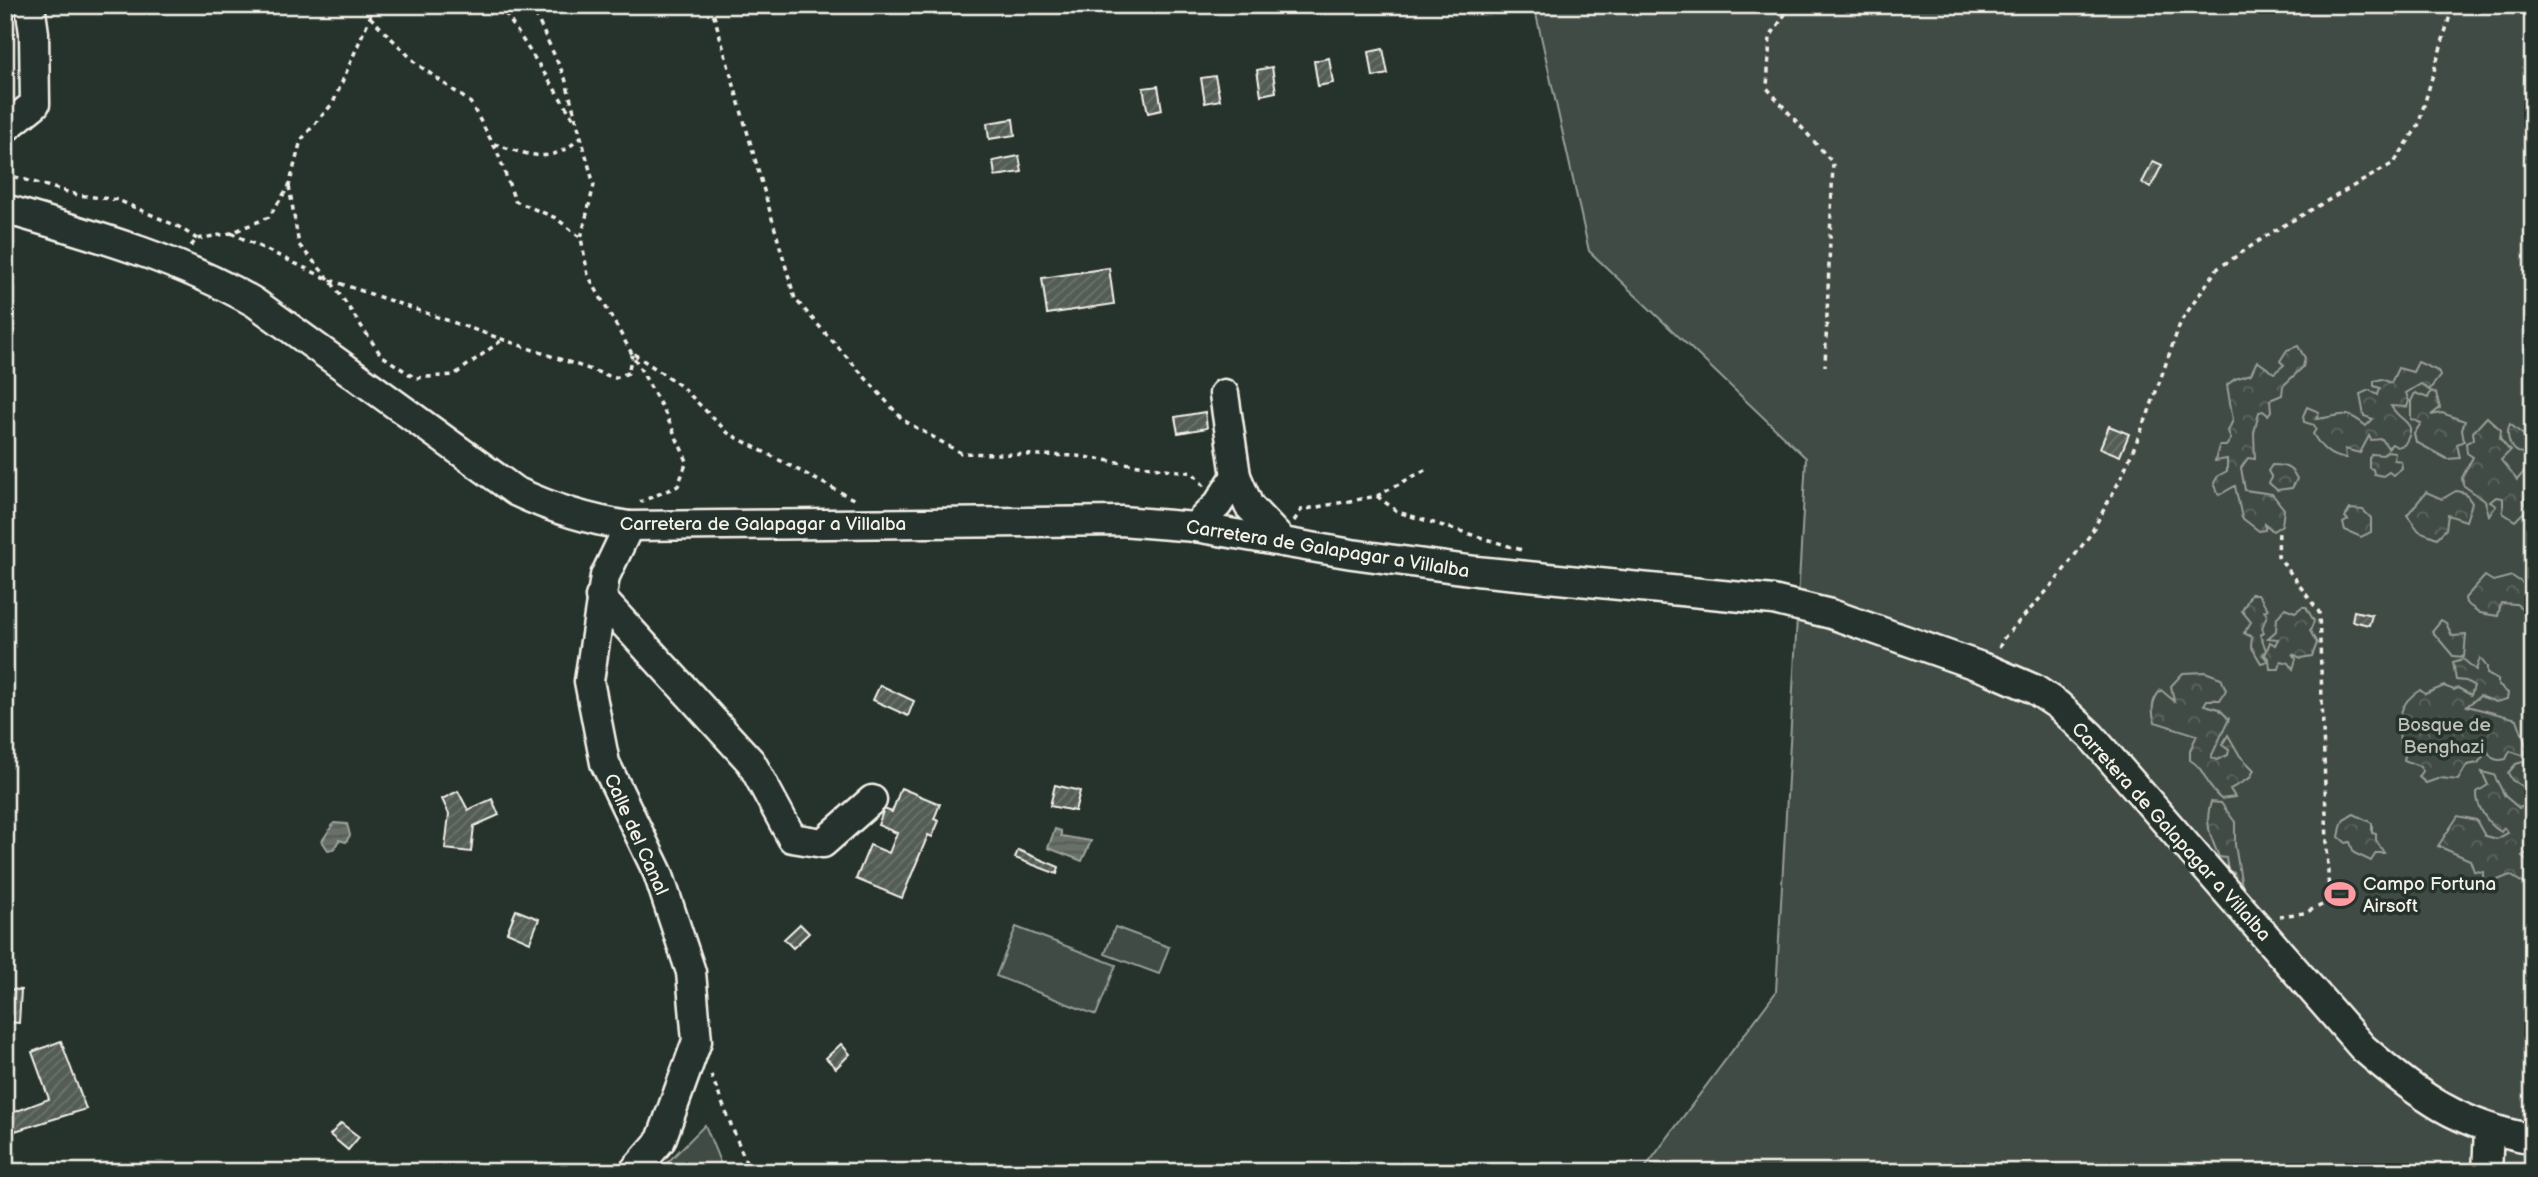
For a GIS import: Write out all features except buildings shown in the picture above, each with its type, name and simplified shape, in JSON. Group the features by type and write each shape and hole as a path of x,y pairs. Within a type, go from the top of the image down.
{"street":[{"path":"5,128 35,104 34,33 30,5"},
{"name":"Carretera de Galapagar a Villalba","path":"5,209 177,264 219,282 254,302 515,491 551,508 592,520 629,526 1121,521 1195,527 1476,571 1773,600 1831,614 1990,670 2050,700 2091,736 2363,1048 2413,1091 2449,1113 2489,1129 2533,1139"},
{"path":"1224,394 1236,477 1249,506 1283,542"},
{"path":"1195,527 1218,504 1236,477"},
{"name":"Calle del Canal","path":"629,526 605,576 589,681 605,762 658,873 691,972 696,1041 661,1140 633,1172"},
{"path":"600,597 751,762 792,838 823,843 872,800"},
{"path":"2487,1172 2489,1129"}],"path":[{"path":"177,264 197,239 231,233 269,217 289,186 301,140 333,103 370,17 371,5"},
{"path":"500,5 577,123"},
{"path":"531,5 565,78 594,185 581,238 588,275 633,353 687,461 678,486 640,501 629,526"},
{"path":"712,5 795,299 903,420 961,453 1077,456 1193,473 1218,504"},
{"path":"1791,5 1770,37 1767,88 1833,163 1825,366"},
{"path":"1990,670 2003,639 2054,583 2090,535 2121,478 2147,417 2181,321 2217,269 2274,231 2394,163 2418,125 2453,5"},
{"path":"370,17 417,64 470,102 494,144 515,201 556,218 581,238"},
{"path":"494,144 540,156 565,152 581,137"},
{"path":"5,174 78,195 118,200 178,227 197,239"},
{"path":"289,186 299,245 330,280 381,355 415,378 454,375 502,340"},
{"path":"231,233 330,280 615,378 628,373 633,353"},
{"path":"633,353 681,386 728,433 865,505"},
{"path":"1283,542 1301,510 1377,496 1425,470"},
{"path":"1377,496 1398,512 1529,552"},
{"path":"2262,932 2281,914 2304,914 2329,902 2319,612 2278,556 2279,530"},
{"path":"696,1041 750,1172"}],"green space":[{"path":"1534,5 2533,5 2533,1172 1642,1172 1776,992 1806,458 1589,251"},
{"path":"2298,346 2305,358 2303,367 2283,386 2282,395 2270,400 2271,411 2268,415 2263,411 2259,412 2254,433 2255,459 2248,458 2241,468 2245,490 2272,494 2284,509 2282,525 2273,531 2265,524 2265,530 2259,531 2242,518 2235,486 2219,495 2214,483 2218,476 2227,471 2227,459 2215,461 2219,446 2226,446 2231,439 2228,431 2233,420 2227,385 2235,379 2251,374 2257,361 2274,373 2284,365 2280,361 2287,350"},
{"path":"2418,362 2438,371 2440,376 2429,390 2421,384 2406,393 2409,401 2407,407 2391,406 2410,427 2404,445 2397,447 2392,444 2388,448 2382,439 2371,440 2369,436 2360,453 2345,449 2346,458 2340,457 2330,454 2322,447 2313,434 2316,429 2314,425 2304,422 2303,416 2307,407 2319,412 2316,419 2347,415 2366,426 2373,419 2364,416 2360,394 2369,390 2378,395 2380,388 2374,386 2374,381 2382,379 2391,383 2398,368 2413,372"},
{"path":"2431,391 2436,393 2440,408 2431,415 2442,413 2465,421 2462,429 2464,441 2457,444 2460,458 2447,459 2416,442 2414,434 2421,423 2411,419 2411,401 2415,393 2428,398"},
{"path":"2487,417 2501,430 2500,439 2510,451 2501,460 2517,480 2523,473 2527,475 2528,456 2512,447 2508,435 2510,424 2533,443 2533,479 2524,500 2528,508 2515,521 2503,513 2503,498 2496,497 2490,502 2496,506 2489,515 2485,501 2463,485 2462,478 2473,457 2467,453 2466,443 2474,439 2473,432"},
{"path":"2387,451 2395,452 2394,460 2401,461 2402,468 2393,475 2389,472 2383,476 2374,474 2373,469 2369,468 2369,458 2372,454 2383,455"},
{"path":"2272,465 2284,466 2293,472 2297,479 2292,488 2277,490 2269,483 2272,478 2268,471"},
{"path":"2456,491 2465,493 2472,503 2466,521 2448,515 2446,529 2437,538 2419,531 2407,515 2426,492 2442,499"},
{"path":"2350,509 2363,510 2371,518 2371,532 2361,537 2345,530 2343,523 2348,520 2345,517"},
{"path":"2485,576 2493,581 2512,576 2533,590 2533,617 2531,610 2526,611 2516,604 2501,603 2498,616 2480,613 2466,603 2465,598"},
{"path":"2251,594 2258,594 2268,609 2264,611 2267,615 2262,628 2264,633 2260,635 2266,650 2263,655 2268,661 2261,663 2251,646 2252,637 2244,633 2251,622 2242,611"},
{"path":"2306,607 2314,621 2310,631 2317,643 2312,656 2301,658 2292,654 2296,659 2293,669 2289,663 2281,661 2279,669 2270,669 2269,659 2265,655 2270,642 2275,645 2278,639 2268,638 2276,631 2277,618 2285,608 2295,612"},
{"path":"2441,620 2446,623 2452,636 2466,635 2464,657 2453,656 2432,631"},
{"name":"Bosque de Benghazi","path":"2480,658 2487,667 2487,674 2498,680 2498,685 2508,693 2507,699 2496,702 2480,696 2467,706 2517,719 2527,748 2524,756 2510,751 2506,759 2496,760 2481,741 2479,749 2484,755 2478,763 2467,765 2458,780 2440,778 2426,783 2419,777 2423,771 2419,766 2404,760 2407,747 2400,744 2399,727 2403,706 2420,690 2425,694 2444,686 2454,690 2458,688 2471,695 2474,686 2466,681 2456,680 2453,662 2463,659 2476,670"},
{"path":"2205,672 2221,678 2226,690 2220,700 2207,700 2204,705 2219,709 2229,719 2211,757 2217,760 2228,755 2229,750 2222,745 2228,735 2240,756 2254,770 2250,778 2230,789 2235,797 2221,799 2216,795 2200,768 2190,760 2190,750 2197,735 2155,722 2154,718 2154,701 2161,690 2174,701 2171,686 2183,673"},
{"path":"2526,761 2533,764 2531,792 2512,780 2508,773 2516,764"},
{"path":"2482,772 2494,775 2505,796 2519,808 2533,803 2533,821 2526,817 2527,824 2533,826 2533,850 2522,856 2533,865 2533,883 2523,883 2510,875 2490,883 2483,882 2483,872 2474,871 2470,860 2438,846 2458,816 2476,820 2485,836 2497,839 2508,833 2504,828 2501,832 2496,829 2481,809 2477,792 2488,785"},
{"path":"2211,802 2221,803 2235,822 2235,845 2242,886 2233,887 2231,882 2234,873 2228,871 2226,858 2219,857 2213,843 2208,824"},
{"path":"2354,814 2372,823 2372,833 2376,834 2376,840 2384,853 2376,853 2371,861 2354,853 2350,842 2346,843 2339,837 2342,822"},
{"path":"1016,927 1116,965 1096,1015 996,976"},
{"path":"1115,927 1169,947 1159,974 1105,954"},
{"path":"705,1125 724,1172 658,1172"}],"shaded area":[{"path":"334,823 347,824 350,835 346,842 339,840 334,849 328,850 322,841"},
{"path":"1055,829 1061,831 1061,836 1091,841 1082,861 1048,848"}],"place":[{"name":"Campo Fortuna Airsoft","path":"2340,894"}]}
